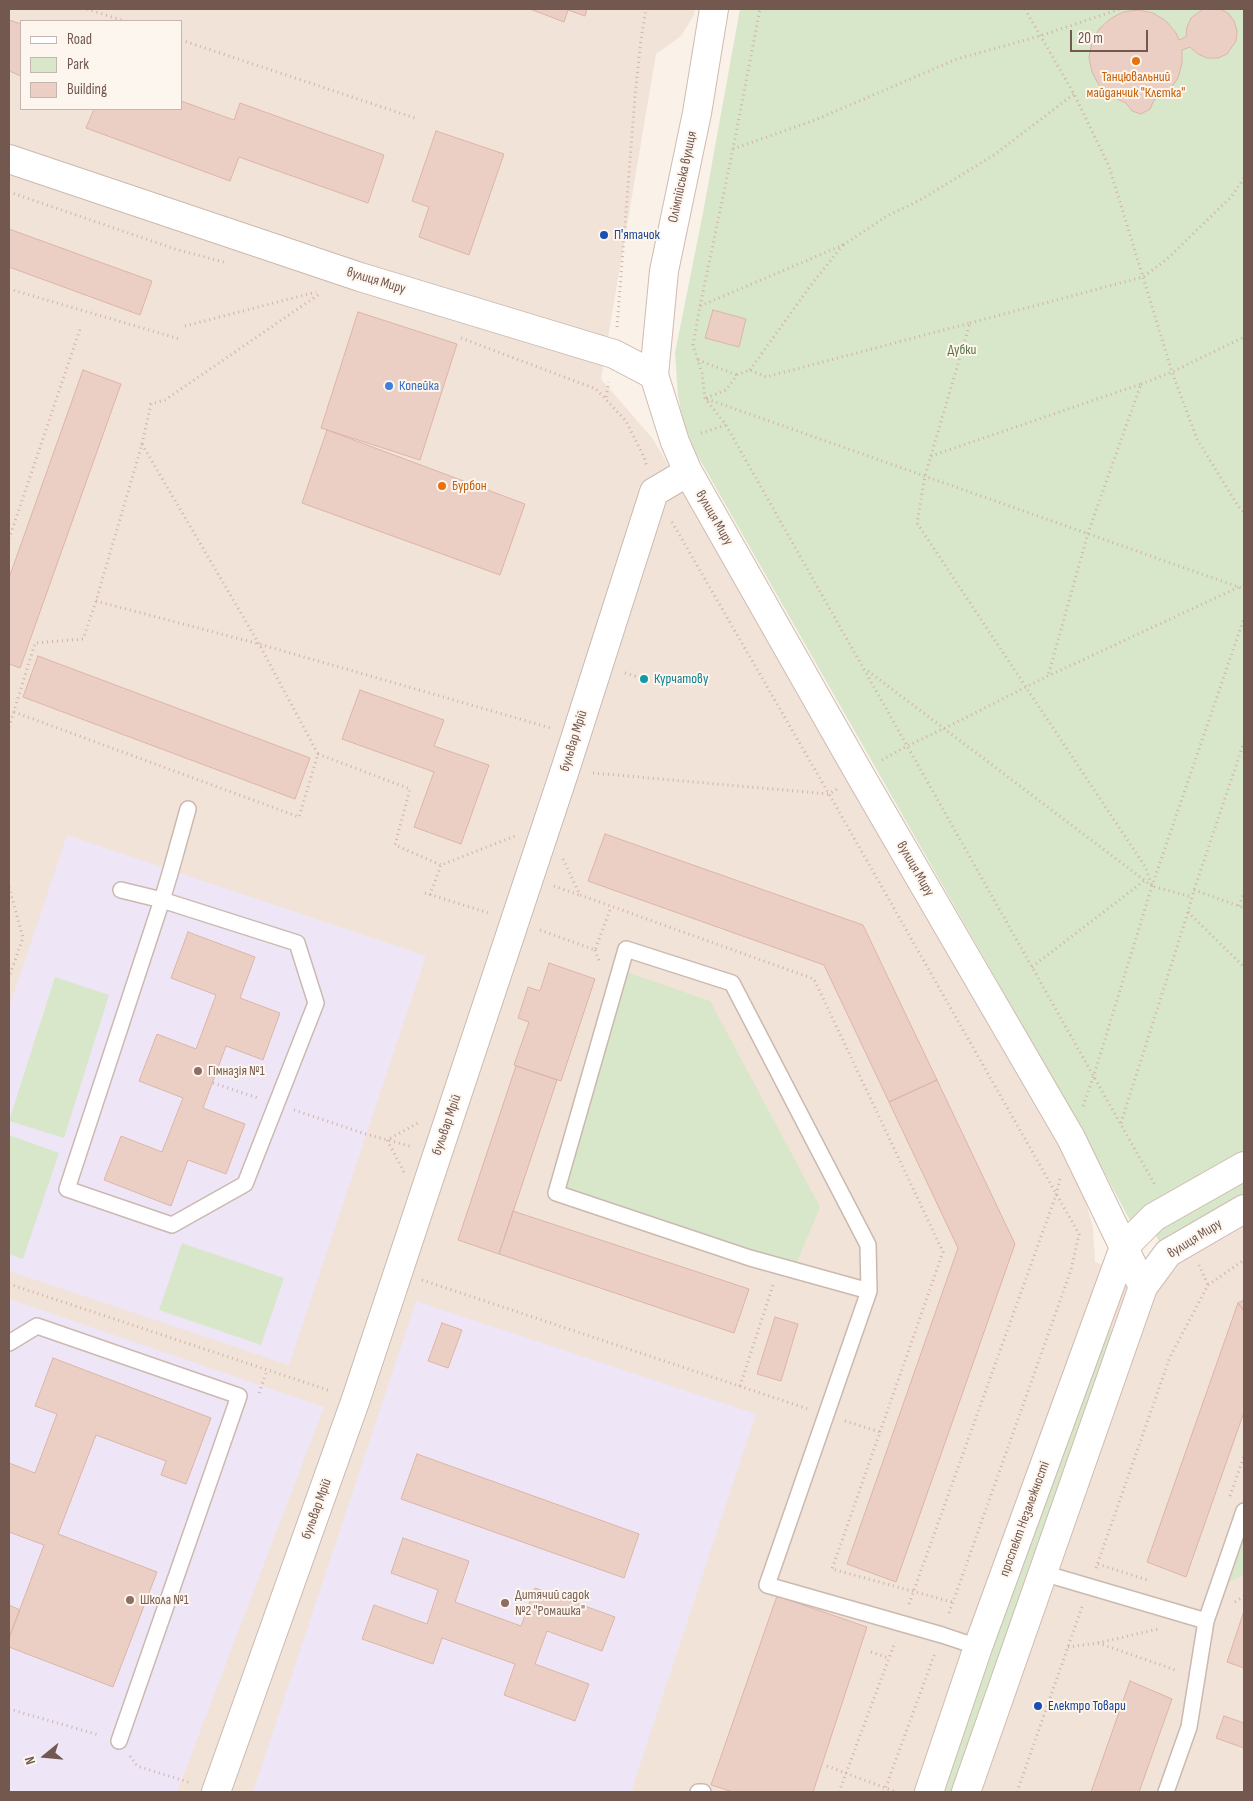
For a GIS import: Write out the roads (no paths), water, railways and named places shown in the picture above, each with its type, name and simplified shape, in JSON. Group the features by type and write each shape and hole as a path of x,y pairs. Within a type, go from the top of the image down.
{"street":[{"name":"Олімпійська вулиця","path":"654,375 664,271 696,113 714,9"},
{"name":"вулиця Миру","path":"9,159 360,277 614,354 654,375 675,442 688,472 859,773 1071,1138 1143,1287 1168,1253 1244,1209"},
{"name":"бульвар Мрій","path":"203,1788 356,1399 565,770 654,492 688,472"},
{"path":"1124,1247 1154,1217 1244,1166"},
{"name":"проспект Незалежності","path":"929,1792 978,1647 1124,1247"},
{"path":"966,1792 1143,1287"}],"lane":[{"path":"121,890 162,900 297,942 316,1003 245,1184 172,1225 67,1189 162,900 188,809"},
{"path":"868,1291 750,1258 556,1193 626,949 732,984 868,1245 868,1291 766,1585 978,1647"},
{"path":"9,1343 37,1326 239,1396 119,1741"},
{"path":"1166,1792 1189,1727 1206,1621 1244,1511"},
{"path":"1043,1573 1206,1621"},
{"path":"698,1792 703,1792"}],"place":[{"name":"Танцювальний майданчик \"Клєтка\"","path":"1136,61"},
{"name":"П'ятачок","path":"604,235"},
{"name":"Копейка","path":"389,386"},
{"name":"Бурбон","path":"442,486"},
{"name":"Курчатову","path":"644,679"},
{"name":"Гімназія №1","path":"198,1071"},
{"name":"Школа №1","path":"130,1600"},
{"name":"Дитячий садок №2 \"Ромашка\"","path":"505,1603"},
{"name":"Електро Товари","path":"1038,1706"}],"park label":[{"name":"Дубки","path":"962,350"}]}
